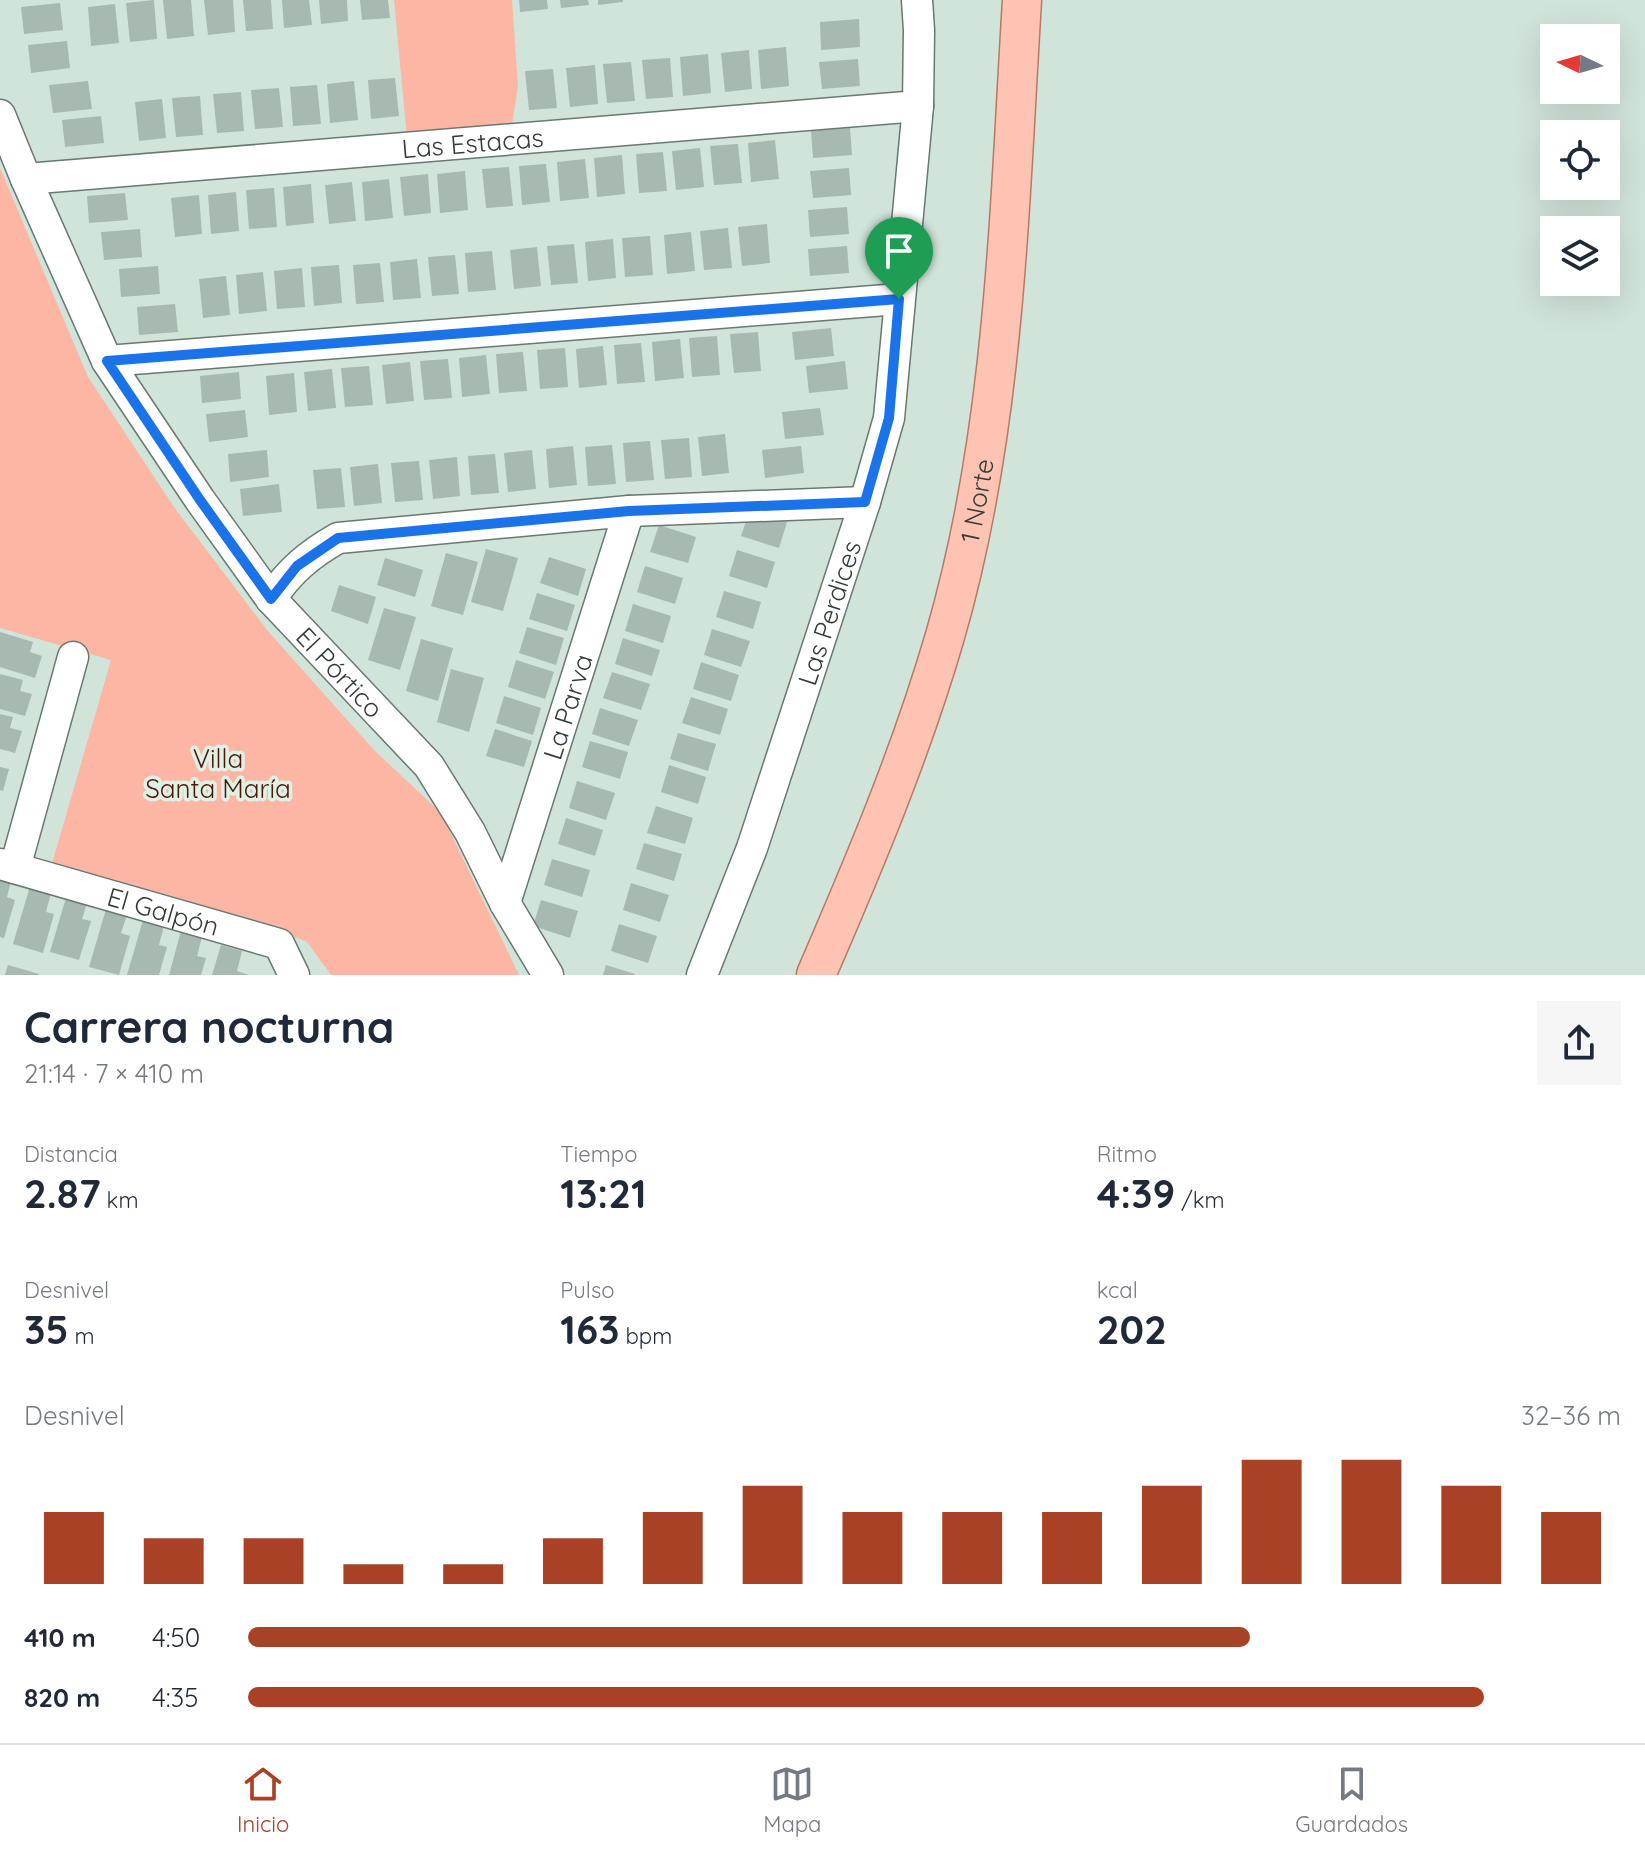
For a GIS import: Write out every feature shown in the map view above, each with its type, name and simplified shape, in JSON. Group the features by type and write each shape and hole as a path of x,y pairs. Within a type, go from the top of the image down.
{"main road":[{"name":"1 Norte","path":"816,975 880,826 917,726 946,634 966,550 982,466 1004,296 1022,0"}],"street":[{"name":"Las Perdices","path":"702,975 752,848 865,502 889,418 918,106 917,0"},
{"name":"Las Estacas","path":"26,179 918,106"},
{"name":"El Pórtico","path":"0,115 107,361 271,599 429,766 470,832 505,903 548,975"},
{"path":"107,361 899,299"},
{"path":"271,599 297,566 338,538 629,511 865,502"},
{"name":"La Parva","path":"505,903 629,511"},
{"name":"El Galpón","path":"73,657 8,866 279,944 294,975"}],"green space":[{"path":"394,0 512,0 518,86 511,131 407,137"},
{"name":"Villa Santa María","path":"0,168 88,377 174,507 267,630 374,750 441,813 519,975 331,975 307,942 245,917 51,867 111,660 0,628"}],"building":[{"path":"154,0 157,39 130,42 126,3"},
{"path":"163,0 191,0 194,36 167,39"},
{"path":"204,0 233,0 235,32 208,35"},
{"path":"243,0 271,0 273,29 246,31"},
{"path":"282,0 309,0 312,25 284,28"},
{"path":"319,0 347,0 348,21 321,24"},
{"path":"360,0 388,0 390,18 362,20"},
{"path":"519,0 547,0 548,9 520,12"},
{"path":"560,0 588,0 589,5 561,8"},
{"path":"598,0 623,0 623,2 598,5"},
{"path":"60,3 63,30 24,34 21,7"},
{"path":"115,4 119,43 91,46 88,7"},
{"path":"859,19 860,47 821,50 820,22"},
{"path":"67,41 70,68 31,73 28,45"},
{"path":"786,47 789,86 761,89 758,50"},
{"path":"749,50 752,89 725,92 721,53"},
{"path":"708,54 711,93 683,96 680,57"},
{"path":"670,58 673,97 646,99 642,60"},
{"path":"858,59 860,86 822,89 819,62"},
{"path":"631,62 635,101 607,103 603,64"},
{"path":"595,65 598,104 570,107 566,68"},
{"path":"553,69 557,108 529,110 525,71"},
{"path":"395,78 399,116 371,119 368,80"},
{"path":"88,81 92,109 53,113 49,85"},
{"path":"354,81 358,120 330,123 327,84"},
{"path":"317,85 321,124 293,126 290,87"},
{"path":"279,88 283,127 255,129 251,90"},
{"path":"241,92 244,131 217,133 213,94"},
{"path":"200,96 203,135 176,137 172,98"},
{"path":"162,99 166,138 139,141 135,102"},
{"path":"101,116 104,143 65,147 62,120"},
{"path":"850,128 852,155 813,158 811,131"},
{"path":"775,140 779,179 751,182 748,143"},
{"path":"738,144 742,183 714,185 710,146"},
{"path":"700,148 704,187 676,190 672,151"},
{"path":"663,152 667,191 639,193 636,154"},
{"path":"622,155 625,194 597,197 594,158"},
{"path":"585,159 589,198 560,201 557,162"},
{"path":"546,164 550,202 522,205 519,166"},
{"path":"509,167 513,206 486,208 482,169"},
{"path":"849,168 851,195 813,198 810,171"},
{"path":"465,171 468,210 440,213 437,174"},
{"path":"428,174 431,213 404,216 400,177"},
{"path":"389,179 393,218 365,221 362,182"},
{"path":"352,182 356,221 329,224 325,185"},
{"path":"311,184 314,223 286,226 283,187"},
{"path":"274,188 277,227 249,229 246,190"},
{"path":"236,192 239,231 211,234 208,195"},
{"path":"125,193 128,220 89,223 87,196"},
{"path":"199,195 202,234 175,237 171,198"},
{"path":"847,207 849,234 810,237 808,210"},
{"path":"767,224 770,263 742,266 738,227"},
{"path":"728,228 732,268 704,270 700,231"},
{"path":"140,229 142,257 104,260 101,232"},
{"path":"691,232 695,271 667,274 664,235"},
{"path":"650,236 653,275 625,277 622,238"},
{"path":"613,239 616,278 588,281 585,242"},
{"path":"574,244 578,283 551,285 547,246"},
{"path":"847,246 849,273 810,276 808,249"},
{"path":"537,247 541,286 514,289 510,250"},
{"path":"492,251 496,290 468,292 465,253"},
{"path":"455,255 459,294 432,296 428,257"},
{"path":"417,259 421,298 393,300 390,262"},
{"path":"380,263 384,302 356,304 353,265"},
{"path":"339,265 342,303 314,306 311,267"},
{"path":"158,266 160,294 121,297 119,269"},
{"path":"302,268 305,307 277,309 274,271"},
{"path":"263,272 267,311 239,314 236,275"},
{"path":"226,276 230,315 203,318 199,279"},
{"path":"175,304 178,332 139,335 137,307"},
{"path":"831,328 834,356 795,360 792,332"},
{"path":"758,332 761,371 734,373 730,334"},
{"path":"717,336 720,375 692,377 689,338"},
{"path":"680,339 684,378 655,381 652,342"},
{"path":"641,343 645,382 617,384 614,345"},
{"path":"603,346 607,385 579,388 576,349"},
{"path":"565,348 568,387 540,389 537,350"},
{"path":"523,352 527,391 499,393 496,354"},
{"path":"486,355 490,394 462,397 459,358"},
{"path":"448,359 452,398 424,400 420,361"},
{"path":"845,361 848,389 809,393 806,366"},
{"path":"410,362 414,401 386,404 382,365"},
{"path":"369,366 373,405 345,407 341,368"},
{"path":"332,369 336,408 308,411 304,372"},
{"path":"239,372 241,399 202,403 200,376"},
{"path":"294,373 297,412 269,415 266,376"},
{"path":"820,408 824,435 785,439 782,412"},
{"path":"245,410 248,437 209,442 206,414"},
{"path":"725,434 729,473 702,476 698,437"},
{"path":"689,438 692,477 665,479 661,440"},
{"path":"650,441 654,480 626,482 623,443"},
{"path":"612,445 616,484 588,486 585,447"},
{"path":"573,446 577,485 549,488 546,449"},
{"path":"801,446 804,473 765,478 762,450"},
{"path":"267,450 269,477 230,482 228,454"},
{"path":"532,450 536,489 508,492 504,453"},
{"path":"495,454 499,493 471,495 468,456"},
{"path":"457,457 460,496 433,499 429,460"},
{"path":"419,461 423,500 395,502 391,463"},
{"path":"378,464 382,503 354,506 350,467"},
{"path":"341,468 345,507 317,509 313,470"},
{"path":"279,484 282,512 243,516 240,489"},
{"path":"750,510 787,522 779,548 741,536"},
{"path":"659,525 696,537 688,563 650,552"},
{"path":"486,549 518,558 503,611 471,602"},
{"path":"737,550 775,562 767,588 729,576"},
{"path":"446,553 478,562 463,615 431,606"},
{"path":"549,557 586,569 578,596 540,583"},
{"path":"385,558 423,570 415,597 377,585"},
{"path":"645,566 683,578 675,604 637,592"},
{"path":"339,585 376,597 368,624 331,611"},
{"path":"724,591 761,602 753,629 716,617"},
{"path":"537,593 575,605 567,631 529,619"},
{"path":"633,604 671,616 663,643 625,631"},
{"path":"384,608 416,617 400,670 368,660"},
{"path":"527,627 564,638 556,665 519,653"},
{"path":"712,629 750,641 741,667 704,655"},
{"path":"0,632 33,642 30,652 42,656 35,678 0,667"},
{"path":"623,638 660,650 652,676 615,664"},
{"path":"421,639 453,648 438,701 406,691"},
{"path":"516,660 554,672 545,699 508,687"},
{"path":"701,662 739,675 731,701 693,689"},
{"path":"451,669 484,678 469,732 437,722"},
{"path":"612,672 650,684 641,710 603,698"},
{"path":"0,674 23,680 20,691 32,694 25,716 0,709"},
{"path":"504,696 541,708 533,735 496,723"},
{"path":"691,697 728,709 720,735 682,723"},
{"path":"600,708 638,720 629,746 592,734"},
{"path":"0,714 13,717 10,728 22,731 15,753 0,749"},
{"path":"495,729 532,741 524,767 486,756"},
{"path":"678,733 716,744 708,771 670,759"},
{"path":"590,741 628,752 620,779 582,767"},
{"path":"669,765 706,777 698,804 661,792"},
{"path":"0,767 9,769 3,791 0,790"},
{"path":"577,781 615,793 606,820 569,808"},
{"path":"656,806 693,818 685,844 647,833"},
{"path":"566,818 603,830 595,856 558,844"},
{"path":"644,843 682,854 674,881 636,869"},
{"path":"552,859 590,870 582,897 544,885"},
{"path":"0,875 12,878 7,897 15,900 4,938 0,937"},
{"path":"631,883 669,895 660,922 623,910"},
{"path":"30,886 51,893 46,912 54,914 43,953 13,944"},
{"path":"67,894 88,900 82,919 91,921 79,960 50,952"},
{"path":"541,900 578,911 570,938 533,926"},
{"path":"106,909 127,915 121,933 130,936 119,975 89,967"},
{"path":"143,920 164,926 159,945 167,947 159,975 127,975"},
{"path":"619,924 657,936 648,963 611,951"},
{"path":"181,931 202,937 197,956 206,958 201,975 169,975"},
{"path":"221,945 242,951 237,971 249,975 212,975"},
{"path":"8,965 39,974 39,975 5,975"},
{"path":"606,965 635,974 635,975 603,975"}],"route":[{"path":"899,299 889,418 865,502 629,511 338,538 316,550 297,566 271,599 107,361 786,308 899,299"}]}
